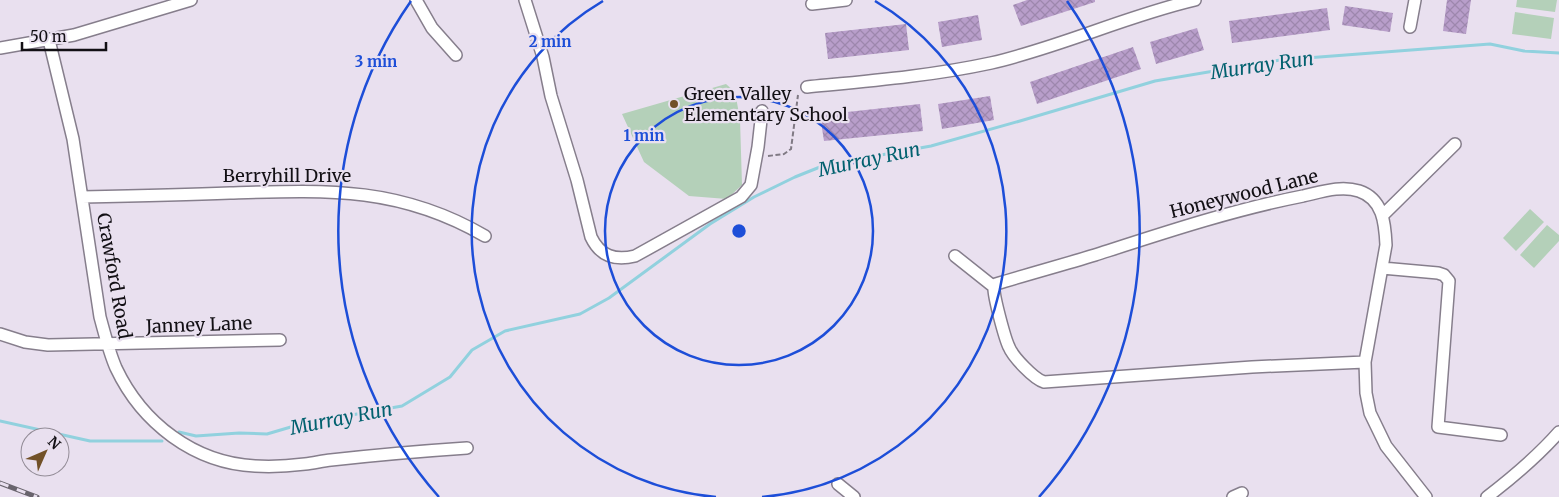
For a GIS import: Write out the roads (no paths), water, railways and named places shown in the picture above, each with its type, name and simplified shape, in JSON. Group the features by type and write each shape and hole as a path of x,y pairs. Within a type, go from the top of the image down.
{"street":[{"path":"0,48 74,35 190,0"},
{"path":"416,0 432,28 456,55"},
{"path":"525,0 543,57 551,96 591,237 595,245 603,253 617,258 635,256 741,197 751,185 762,111"},
{"path":"812,4 846,0"},
{"path":"807,87 922,76 993,62 1043,48 1170,6 1195,0"},
{"path":"1410,27 1415,0"},
{"name":"Crawford Road","path":"49,40 73,139 100,318 107,344 124,383 152,419 182,444 200,453 219,460 255,466 291,466 330,460 467,448"},
{"path":"1426,497 1386,446 1370,413 1364,374 1386,244 1383,215 1455,144"},
{"name":"Honeywood Lane","path":"994,287 996,284 1270,202 1341,188 1360,191 1368,195 1376,202 1383,215"},
{"name":"Berryhill Drive","path":"82,197 284,192 346,193 395,200 420,206 446,216 485,236"},
{"path":"955,256 994,287 1009,348 1039,381 1252,367 1365,362"},
{"path":"1382,268 1438,272 1444,275 1449,282 1438,427 1500,435"},
{"name":"Janney Lane","path":"0,334 26,342 48,345 280,340"},
{"path":"1487,497 1522,470 1559,432"},
{"path":"838,484 854,497"}],"waterway":[{"name":"Murray Run","path":"179,432 196,436 239,433 267,434 301,424 402,406 450,377 472,350 505,331 580,314 609,298 710,224 754,197 825,165 931,146 1155,81 1280,60 1490,44 1524,51 1559,53"},
{"name":"Murray Run","path":"0,421 90,441 162,441"}],"railway":[{"path":"0,483 37,497"}],"place":[{"name":"Green Valley Elementary School","path":"674,104"}]}
